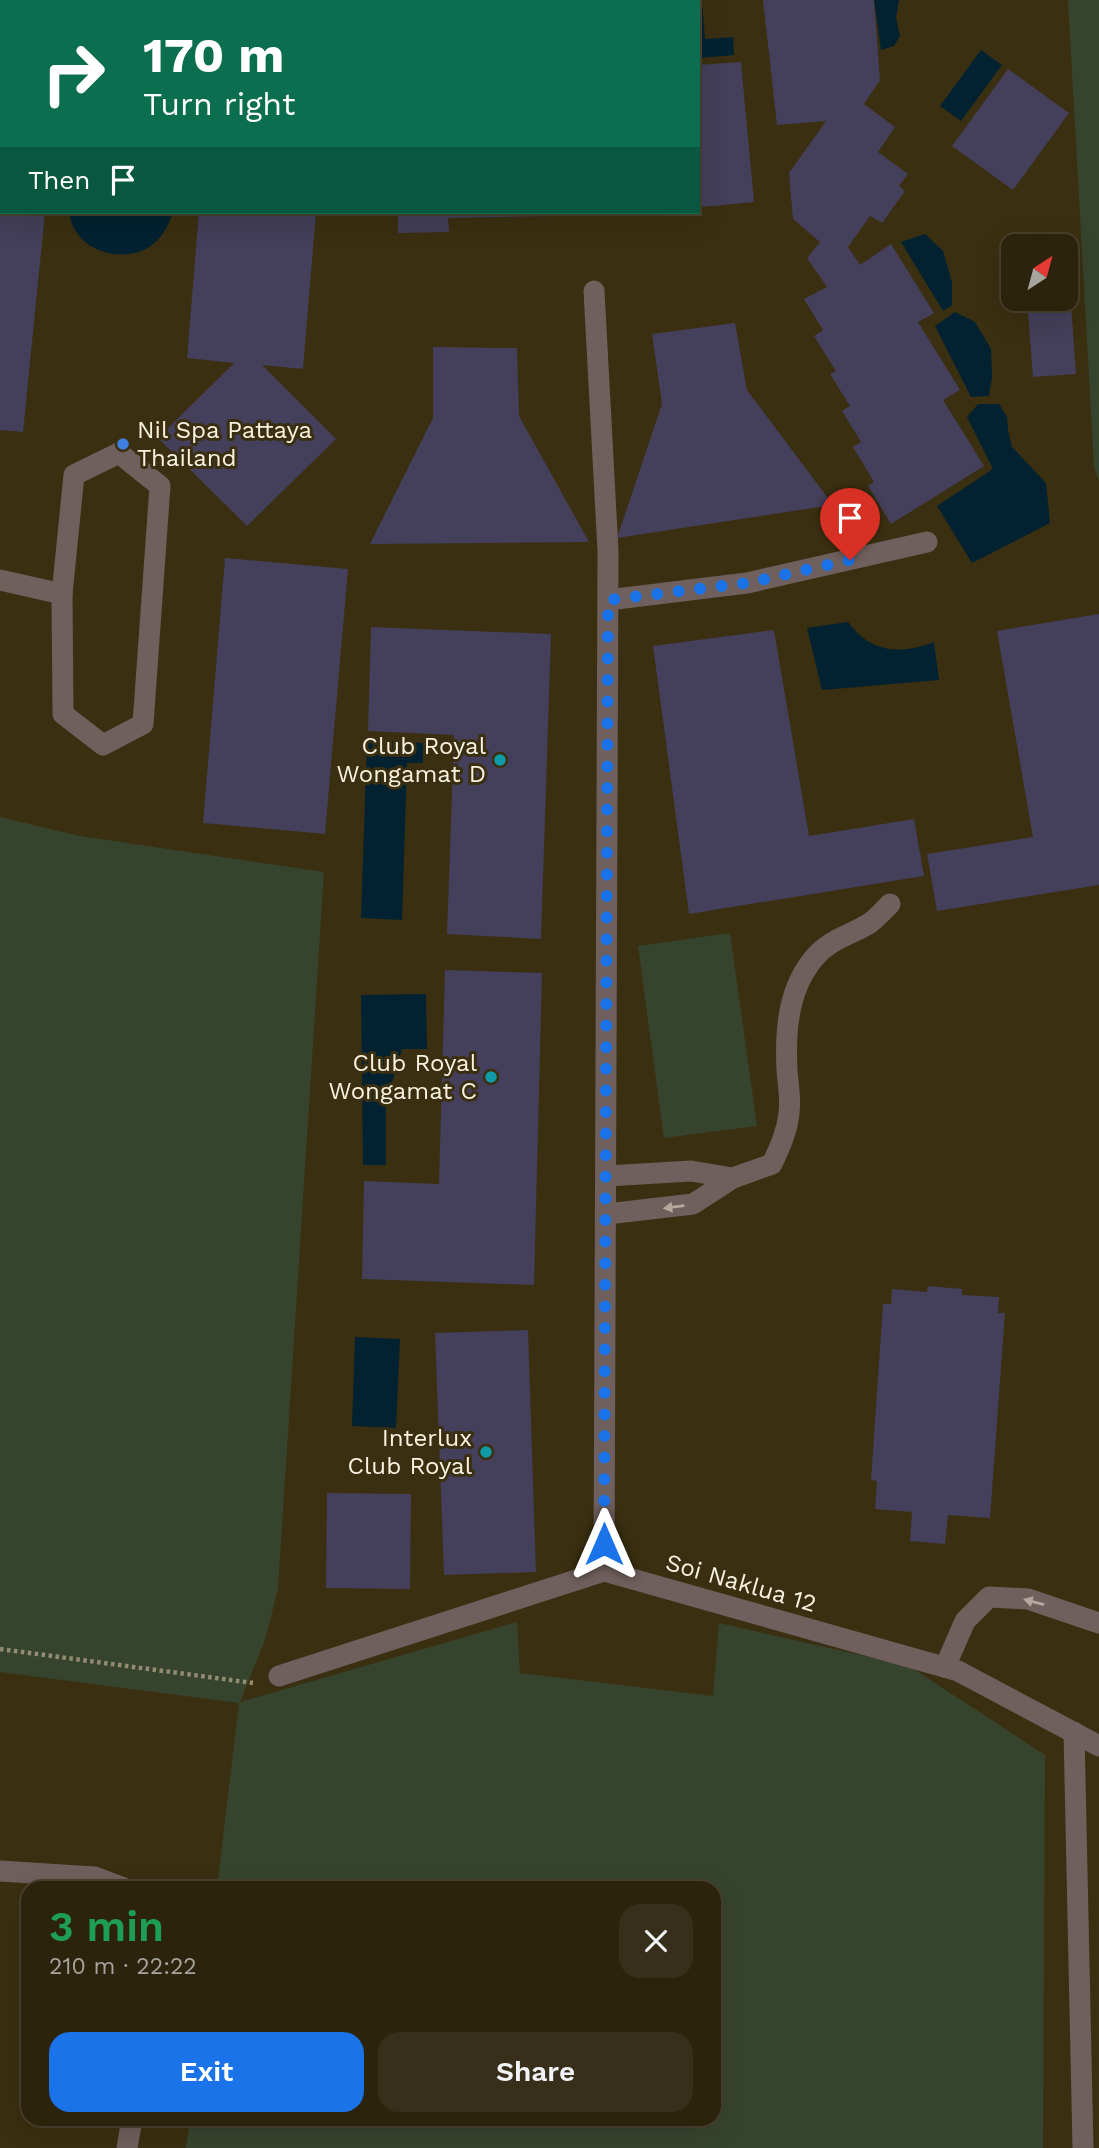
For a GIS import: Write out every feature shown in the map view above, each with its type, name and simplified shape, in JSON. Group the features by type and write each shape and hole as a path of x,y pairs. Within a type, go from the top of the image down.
{"street":[{"path":"279,1676 604,1571 608,551 594,291"},
{"path":"119,453 160,486 143,724 103,745 63,713 62,594 74,475 119,453"},
{"path":"608,600 747,583 927,542"},
{"path":"0,580 62,594"},
{"path":"607,1214 693,1204 733,1178 772,1164 785,1135 790,1110 787,1061 789,1016 795,988 816,956 828,945 868,924 890,904"},
{"path":"607,1175 691,1171 733,1178"},
{"name":"Soi Naklua 12","path":"604,1571 958,1671 1099,1746"},
{"path":"945,1667 965,1621 989,1597 1028,1599 1099,1623"},
{"path":"1074,1732 1083,2148"},
{"path":"0,1871 95,1877 106,1881"},
{"path":"127,2148 131,2126"}],"path":[{"path":"0,1649 240,1682 263,1684 279,1676"}],"green space":[{"path":"1068,0 1099,0 1099,481 1094,467"},
{"path":"0,817 80,836 324,872 278,1589 265,1640 240,1702 517,1622 520,1673 713,1696 719,1623 909,1666 1045,1755 1043,2148 186,2148 189,2126 721,2126 721,1881 218,1881 239,1703 0,1672"},
{"path":"730,933 757,1126 664,1138 638,946"}],"water":[{"path":"700,0 705,39 733,37 734,55 700,58"},
{"path":"874,0 899,0 896,18 900,36 894,46 881,50"},
{"path":"981,50 1002,65 961,121 940,106"},
{"path":"70,214 172,214 165,231 156,241 139,252 127,254 104,252 94,248 85,242 72,224"},
{"path":"925,234 943,251 952,282 952,305 943,311 901,242"},
{"path":"955,312 975,322 991,349 992,377 989,396 971,397 935,326"},
{"path":"978,404 999,404 1007,417 1012,447 1046,483 1050,523 972,563 937,506 993,469 967,417"},
{"path":"848,622 866,640 887,649 910,649 934,642 939,680 822,690 807,628"},
{"path":"367,740 423,743 423,763 407,763 402,920 361,918"},
{"path":"426,994 427,1049 402,1049 386,1103 386,1165 363,1165 361,995"},
{"path":"355,1337 400,1339 396,1428 352,1426"}],"building":[{"path":"763,0 874,0 880,80 864,104 895,127 878,152 908,174 899,186 905,191 882,223 870,216 848,247 860,265 891,244 934,313 918,322 960,390 943,400 984,466 891,524 868,486 874,482 853,447 861,442 842,411 850,406 830,374 836,371 814,336 823,330 804,299 827,287 807,258 820,242 793,219 789,173 826,121 777,125"},
{"path":"741,62 754,202 702,207 700,65"},
{"path":"1008,69 1069,113 1013,190 952,146"},
{"path":"0,214 45,214 23,432 0,430"},
{"path":"199,214 316,214 303,369 262,365 336,439 247,526 158,438 234,363 187,358"},
{"path":"398,214 554,214 448,218 449,232 398,233"},
{"path":"1028,312 1071,312 1076,374 1033,377"},
{"path":"735,323 747,390 833,505 617,538 662,404 652,334"},
{"path":"433,347 517,348 519,416 589,542 370,544 433,418"},
{"path":"225,558 348,569 325,834 203,823"},
{"path":"1099,614 1099,885 937,911 927,854 1033,837 997,631"},
{"name":"Club Royal Wongamat D","path":"371,627 551,634 541,939 447,934 454,735 368,731"},
{"path":"774,630 809,836 914,819 924,876 689,914 653,646"},
{"name":"Club Royal Wongamat C","path":"445,970 542,973 534,1285 362,1279 364,1181 439,1184"},
{"path":"928,1286 962,1289 962,1295 999,1297 998,1313 1005,1313 990,1518 948,1515 945,1544 910,1541 912,1512 875,1509 877,1481 871,1480 883,1304 891,1304 892,1289 927,1292"},
{"name":"Interlux Club Royal","path":"528,1330 536,1572 444,1575 435,1333"},
{"path":"327,1493 411,1494 410,1589 326,1588"}],"place":[{"name":"Nil Spa Pattaya Thailand","path":"123,444"},
{"name":"Club Royal Wongamat D","path":"500,760"},
{"name":"Club Royal Wongamat C","path":"491,1077"},
{"name":"Interlux Club Royal","path":"486,1452"}],"route":[{"path":"604,1544 608,600 747,583 850,560"}]}
